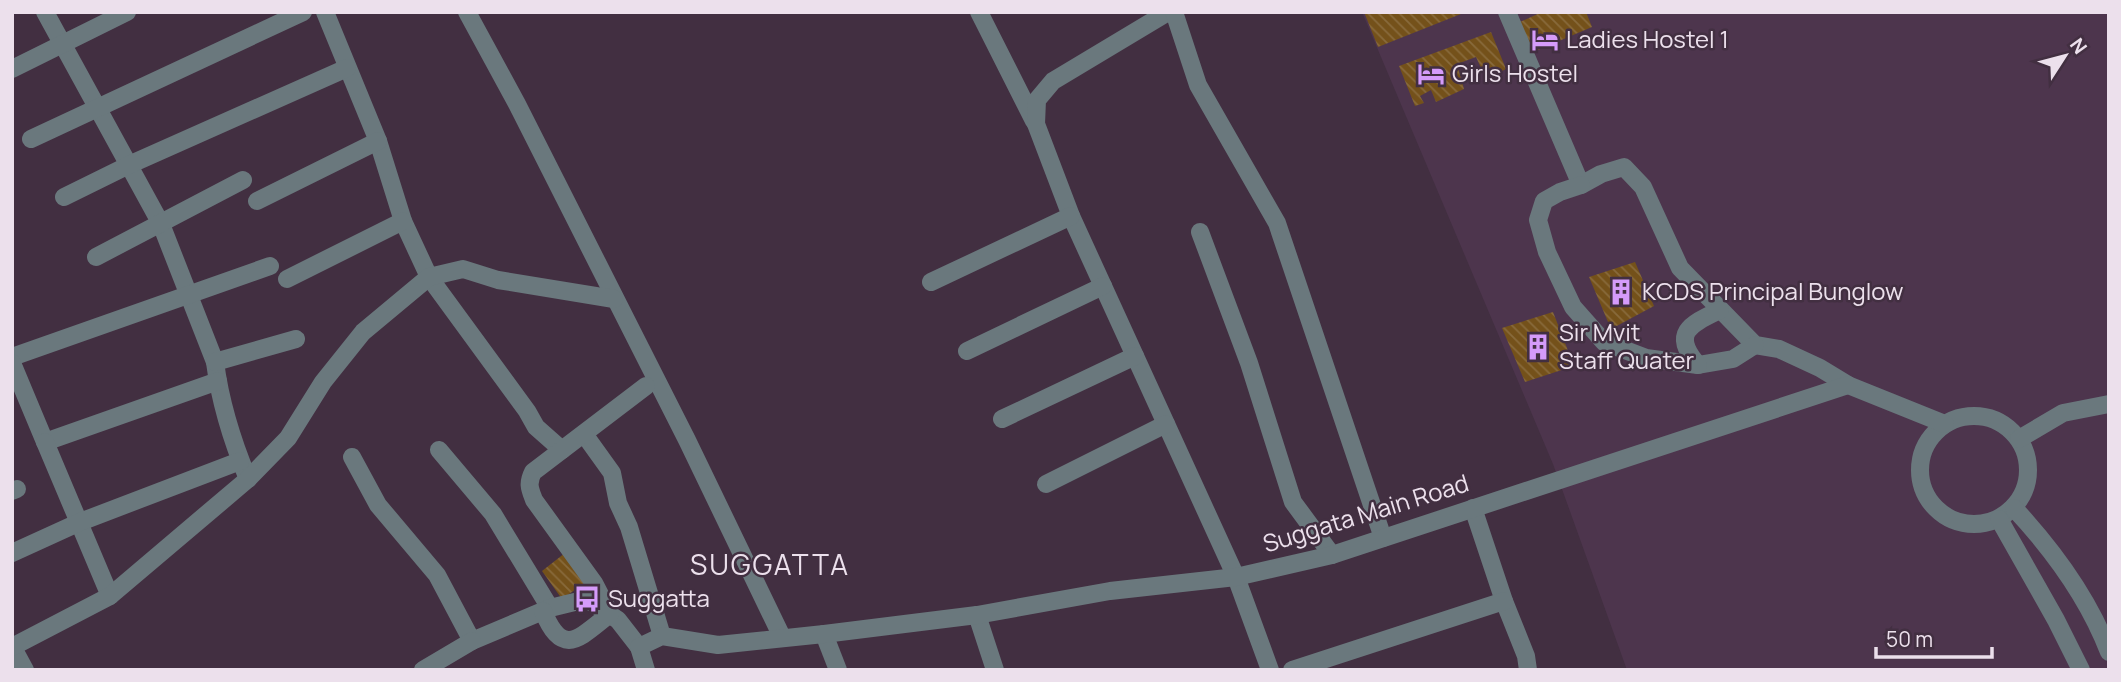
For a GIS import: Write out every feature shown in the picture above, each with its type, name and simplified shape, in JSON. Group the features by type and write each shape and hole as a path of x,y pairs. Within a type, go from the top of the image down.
{"street":[{"path":"46,12 131,164 161,224 215,362 240,461 248,480"},
{"path":"12,69 127,12"},
{"path":"31,139 303,12"},
{"path":"326,12 378,141 403,221 429,277 536,427 562,450"},
{"path":"467,12 523,116 687,440 782,637"},
{"path":"979,12 1036,124 1071,216 1236,577 1270,670"},
{"path":"1036,124 1037,100 1053,81 1168,12"},
{"path":"1174,12 1198,85 1277,223 1383,538"},
{"path":"1507,12 1581,185"},
{"path":"64,197 131,164 347,68"},
{"path":"257,201 378,141"},
{"path":"1755,345 1733,359 1698,365 1646,358 1604,342 1573,307 1547,251 1538,220 1544,201 1601,174 1624,167 1643,187 1680,268 1755,345 1779,349 1820,368 1848,386 1945,424"},
{"path":"96,257 243,180"},
{"path":"931,282 1071,216"},
{"path":"287,279 403,221"},
{"path":"1200,232 1249,363 1293,502 1332,555"},
{"path":"12,357 270,266"},
{"path":"25,670 12,646 110,596 248,480 288,438 323,382 363,332 429,277 463,269 498,280 614,299"},
{"path":"967,351 1103,286"},
{"path":"1698,365 1686,352 1684,339 1694,322 1720,310"},
{"path":"215,362 296,339"},
{"path":"1002,419 1135,356"},
{"path":"12,363 110,596"},
{"path":"45,442 218,381"},
{"path":"610,614 594,583 534,500 529,487 533,472 646,386"},
{"name":"Suggata Main Road","path":"662,636 718,645 977,615 1110,591 1236,577 1332,555 1848,386"},
{"path":"2019,439 2063,413 2109,404"},
{"path":"1960,417 1984,417 2007,427 2019,439 2026,456 2028,475 2024,492 2014,508 1999,519 1982,524 1963,524 1946,517 1932,505 1923,489 1919,471 1922,452 1931,436 1945,424 1960,417"},
{"path":"1046,484 1166,424"},
{"path":"584,434 612,472 618,503 629,527 662,636 639,647"},
{"path":"439,450 494,514 547,609 554,633 559,638 565,640 580,636 610,614"},
{"path":"352,457 378,505 437,575 472,640"},
{"path":"12,553 80,522 240,461"},
{"path":"1473,508 1504,601 1526,656 1528,670"},
{"path":"2014,508 2045,541 2073,580 2101,630 2109,652"},
{"path":"1999,519 2081,670"},
{"path":"423,670 472,640 547,609 587,599 618,620 639,647 646,670"},
{"path":"1292,670 1504,601"},
{"path":"977,615 995,670"},
{"path":"824,634 838,670"}],"shaded area":[{"path":"1362,12 2109,12 2109,670 1627,670 1553,464"}],"building":[{"path":"1364,12 1466,12 1378,47"},
{"name":"Ladies Hostel 1","path":"1542,12 1586,12 1592,27 1533,52 1520,22"},
{"name":"Girls Hostel","path":"1491,32 1506,69 1486,79 1476,57 1457,64 1464,89 1436,102 1431,90 1420,96 1424,103 1415,106 1399,66"},
{"name":"KCDS Principal Bunglow","path":"1635,262 1654,306 1611,329 1589,277"},
{"name":"Sir Mvit Staff Quater","path":"1553,312 1574,366 1525,382 1502,328"},
{"path":"565,553 586,582 562,599 542,571"}],"place":[{"name":"Ladies Hostel 1","path":"1545,40"},
{"name":"Girls Hostel","path":"1431,74"},
{"name":"KCDS Principal Bunglow","path":"1621,292"},
{"name":"Sir Mvit Staff Quater","path":"1538,347"},
{"name":"Suggatta","path":"587,599"}],"district":[{"name":"SUGGATTA","path":"770,565"}]}
